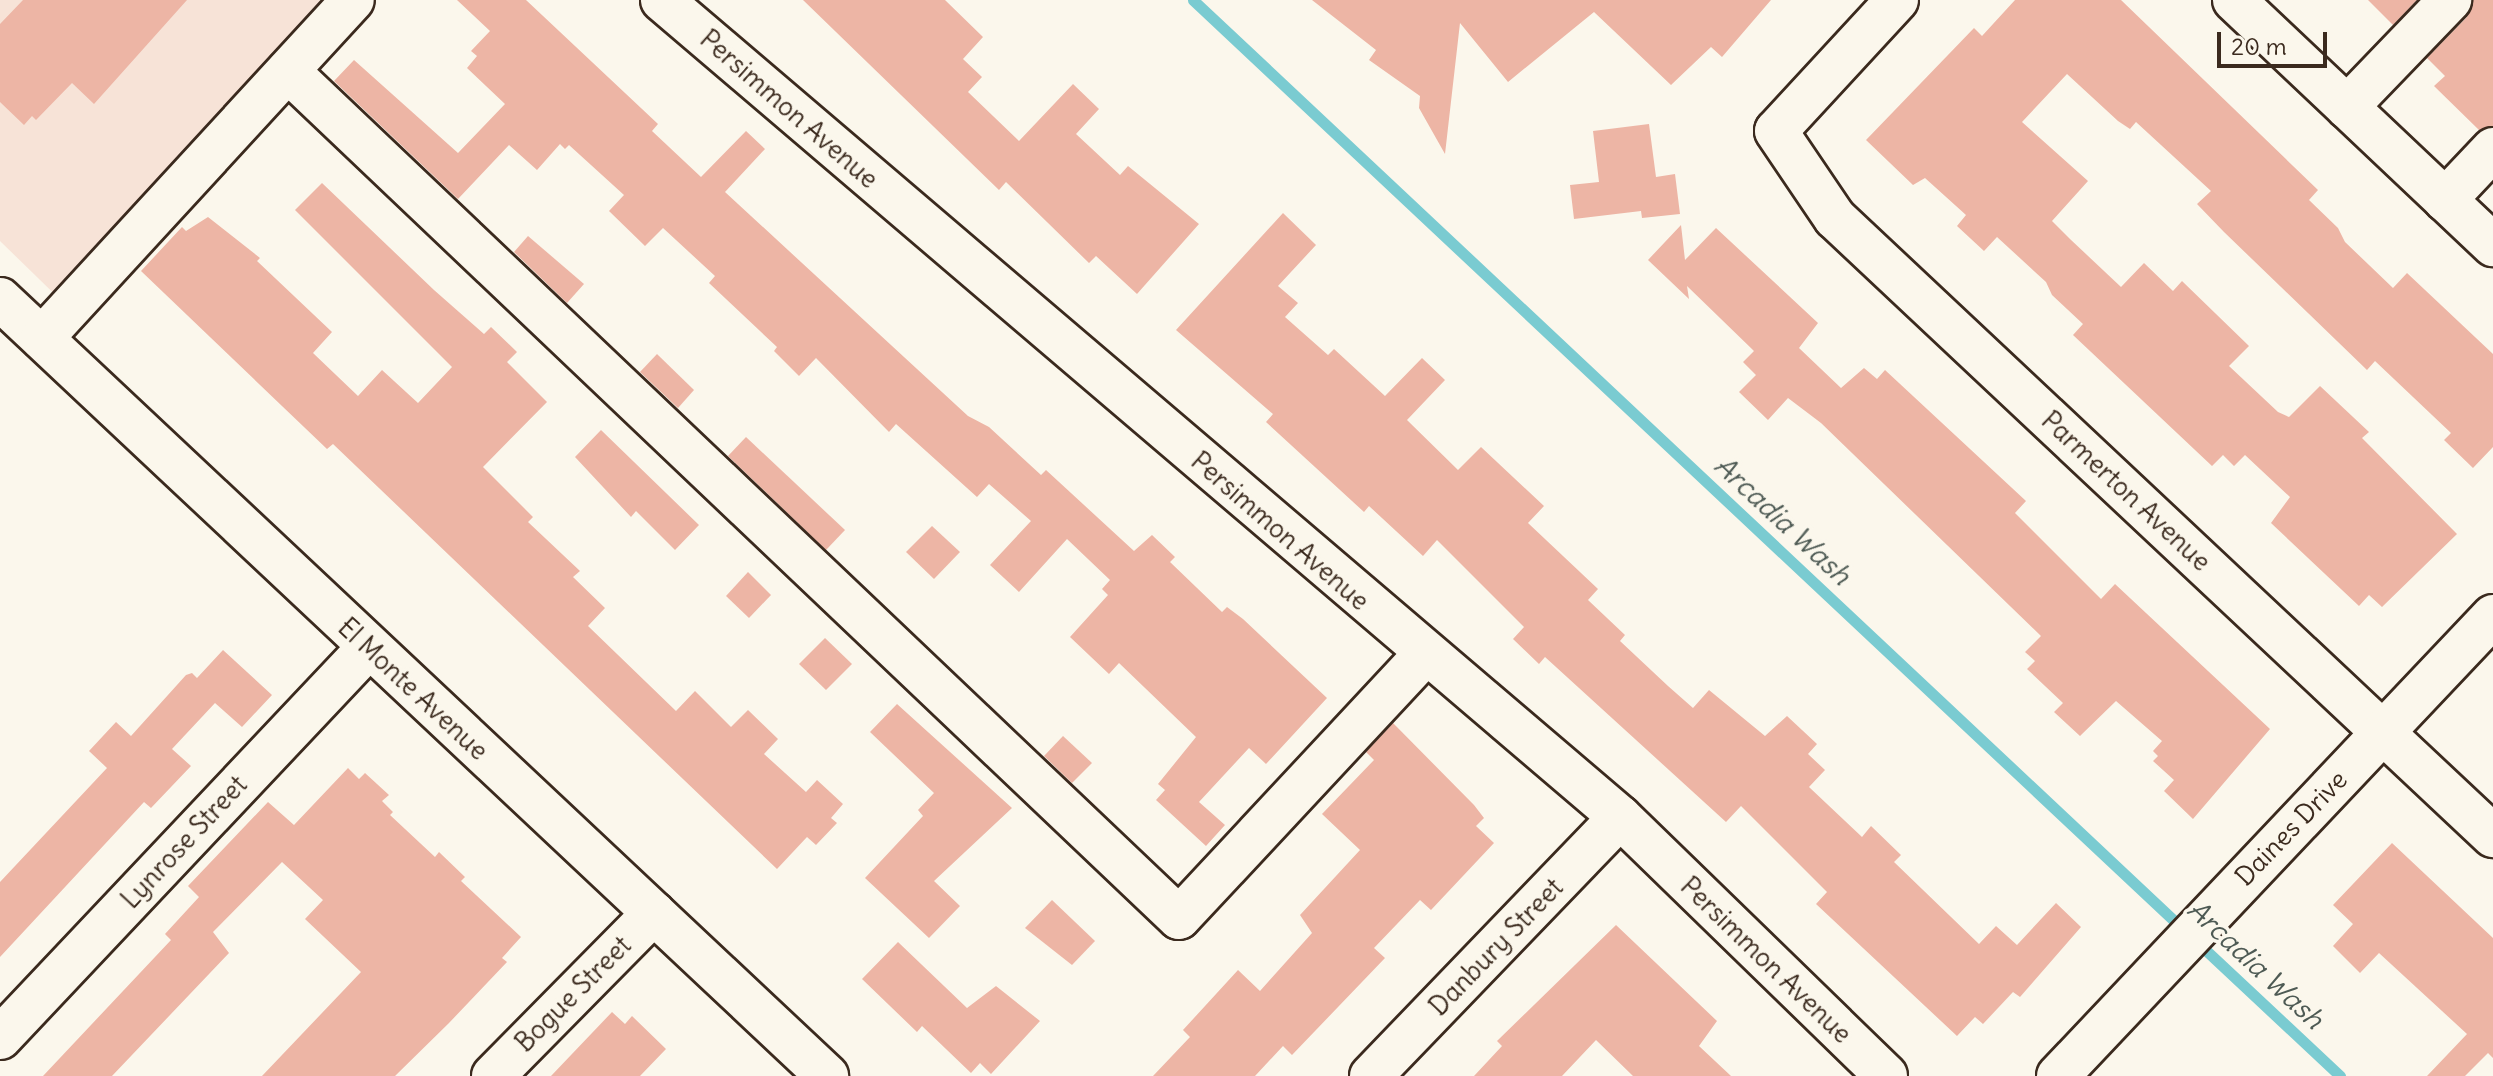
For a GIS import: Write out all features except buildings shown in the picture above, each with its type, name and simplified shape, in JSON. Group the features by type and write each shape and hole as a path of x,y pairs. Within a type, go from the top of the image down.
{"street":[{"path":"42,338 353,0"},
{"name":"Persimmon Avenue","path":"662,0 1424,655 1620,817 1886,1076"},
{"name":"Parmerton Avenue","path":"1897,0 1776,131 1835,218 2493,836"},
{"path":"2347,107 2450,0"},
{"path":"2240,2 2493,245"},
{"path":"288,71 1179,918 1424,655"},
{"path":"2445,200 2493,149"},
{"name":"El Monte Avenue","path":"0,299 827,1076"},
{"name":"Daines Drive","path":"2058,1076 2206,916 2493,616"},
{"name":"Lynrose Street","path":"0,1038 368,648"},
{"name":"Danbury Street","path":"1371,1076 1620,817"},
{"name":"Bogue Street","path":"493,1076 654,913"}],"shaded area":[{"path":"0,0 368,0 76,315 0,241"}],"waterway":[{"name":"Arcadia Wash","path":"1193,0 2184,930"},
{"name":"Arcadia Wash","path":"2197,942 2340,1076"}]}
